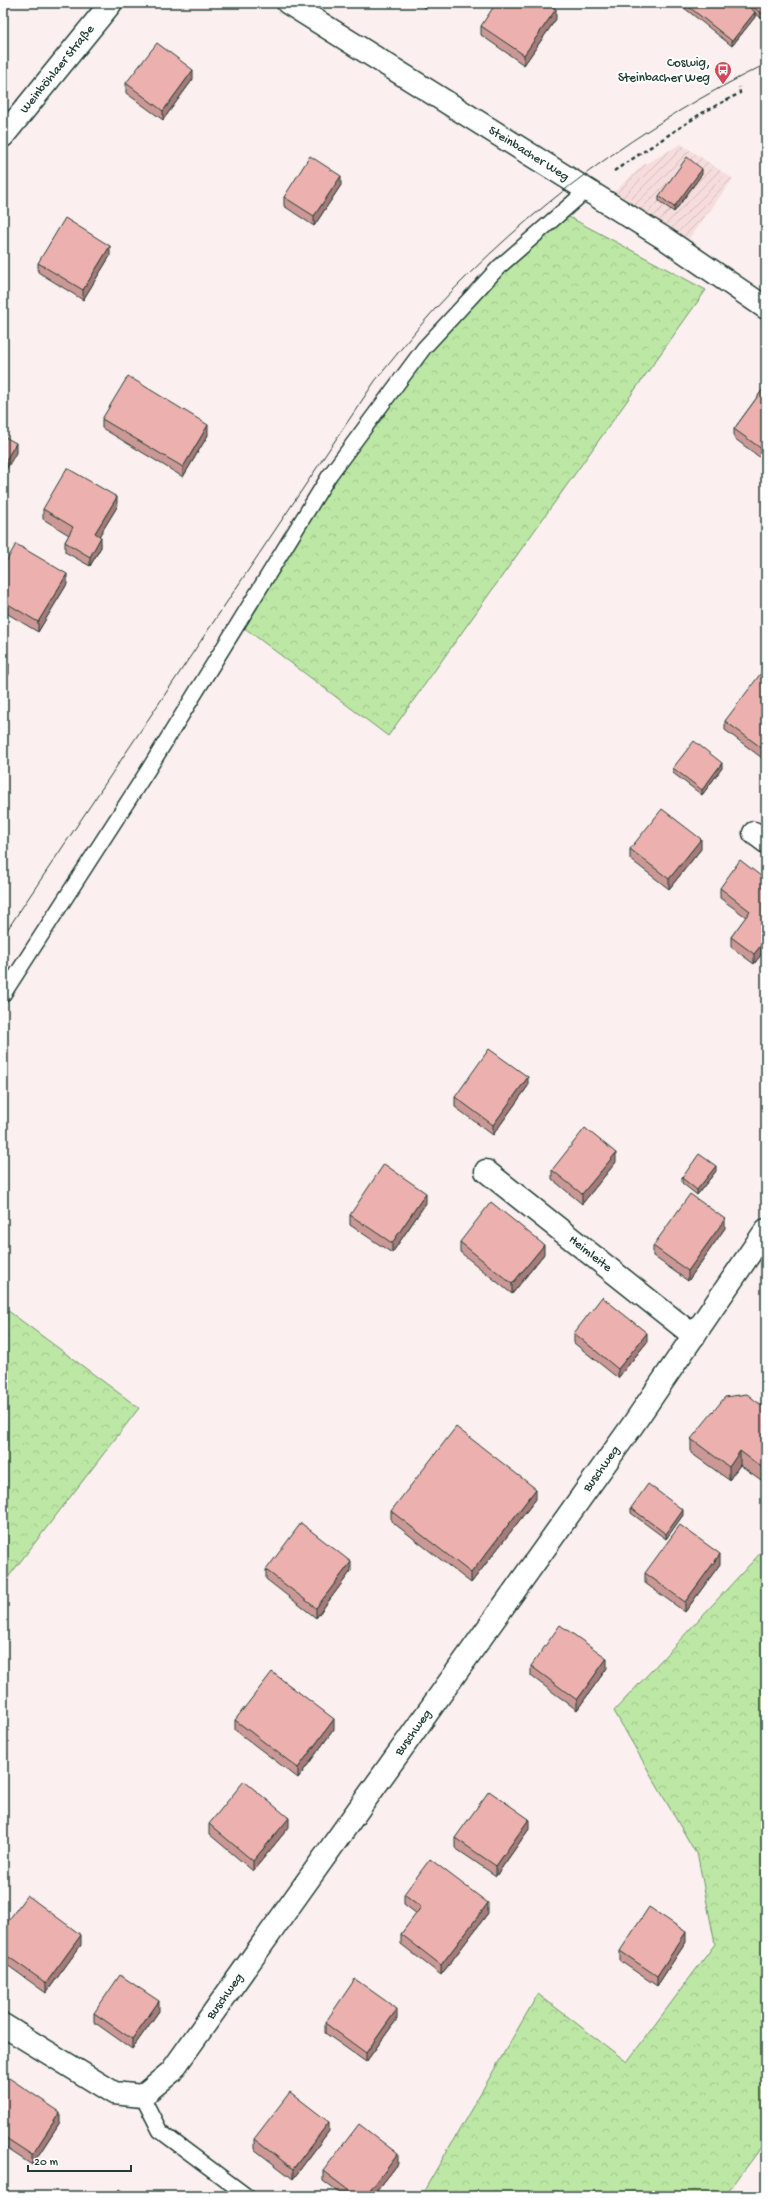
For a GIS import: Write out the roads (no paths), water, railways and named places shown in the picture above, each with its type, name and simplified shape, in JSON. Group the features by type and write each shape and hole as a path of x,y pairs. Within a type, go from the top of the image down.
{"street":[{"name":"Weinböhlaer Straße","path":"3,136 111,3"},
{"name":"Steinbacher Weg","path":"288,3 667,240 766,308"},
{"name":"Heimleite","path":"486,1171 694,1336"},
{"name":"Buschweg","path":"142,2096 171,2072 453,1679 694,1336 766,1230"},
{"path":"3,2025 114,2094 142,2096"}],"lane":[{"path":"3,994 148,770 329,476 424,348 499,267 587,190"},
{"path":"142,2096 160,2131 248,2196"}],"tram line":[{"path":"3,936 375,381 427,318 471,272 509,237 548,203 589,171 675,113 766,64"}],"place":[{"name":"Coswig, Steinbacher Weg","path":"723,85"}]}
